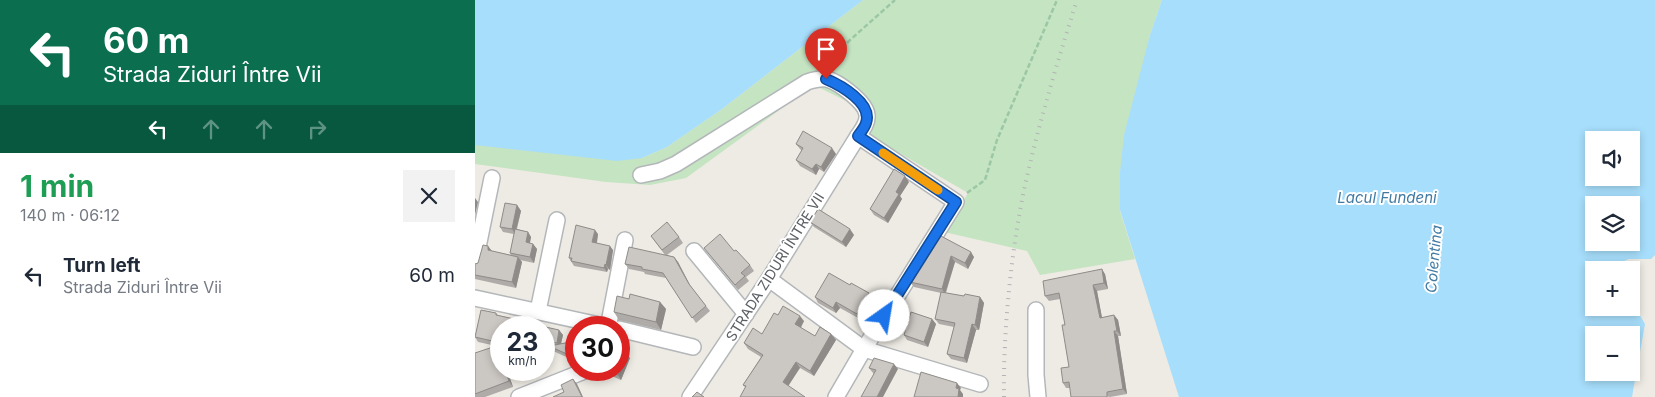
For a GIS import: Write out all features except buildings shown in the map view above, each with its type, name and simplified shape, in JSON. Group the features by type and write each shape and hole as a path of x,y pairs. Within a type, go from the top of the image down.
{"street":[{"name":"STRADA ZIDURI ÎNTRE VII","path":"690,397 769,279 866,122 867,115 860,101 837,84 826,79 815,79"},
{"path":"641,176 660,172 677,164 807,82 815,79"},
{"path":"836,397 864,348 956,202 858,136"},
{"path":"475,262 492,178"},
{"path":"538,311 557,220"},
{"path":"614,316 625,240"},
{"path":"693,251 746,314"},
{"path":"769,279 864,348 980,384"},
{"path":"475,298 565,317"},
{"path":"1036,310 1035,375 1037,397"},
{"path":"630,332 693,347"},
{"path":"519,397 565,379"}],"path":[{"path":"815,79 833,56 895,0"},
{"path":"956,202 985,180 997,140 1057,0"}],"green space":[{"path":"863,0 1162,0 1150,35 1120,172 1120,211 1135,259 1040,275 1027,251 944,232 968,193 872,137 852,104 814,85 686,178 650,185 606,182 475,164 475,143 642,158 667,147 722,109"}],"water":[{"path":"475,0 863,0 722,109 667,147 642,158 617,161 475,145"},
{"name":"Lacul Fundeni","path":"1162,0 1655,0 1655,255 1651,259 1585,261 1585,316 1640,315 1645,324 1640,352 1640,326 1585,326 1585,381 1635,381 1632,397 1179,397 1120,210 1120,172 1124,135 1150,35"}],"railway":[{"path":"1004,397 1006,320 1019,214 1042,118 1077,0"}],"slow traffic":[{"path":"883,153 938,190"}],"route":[{"path":"826,79 851,94 865,108 866,122 858,136 956,202 884,316"}],"water label":[{"name":"Colentina","path":"1434,259"}]}
